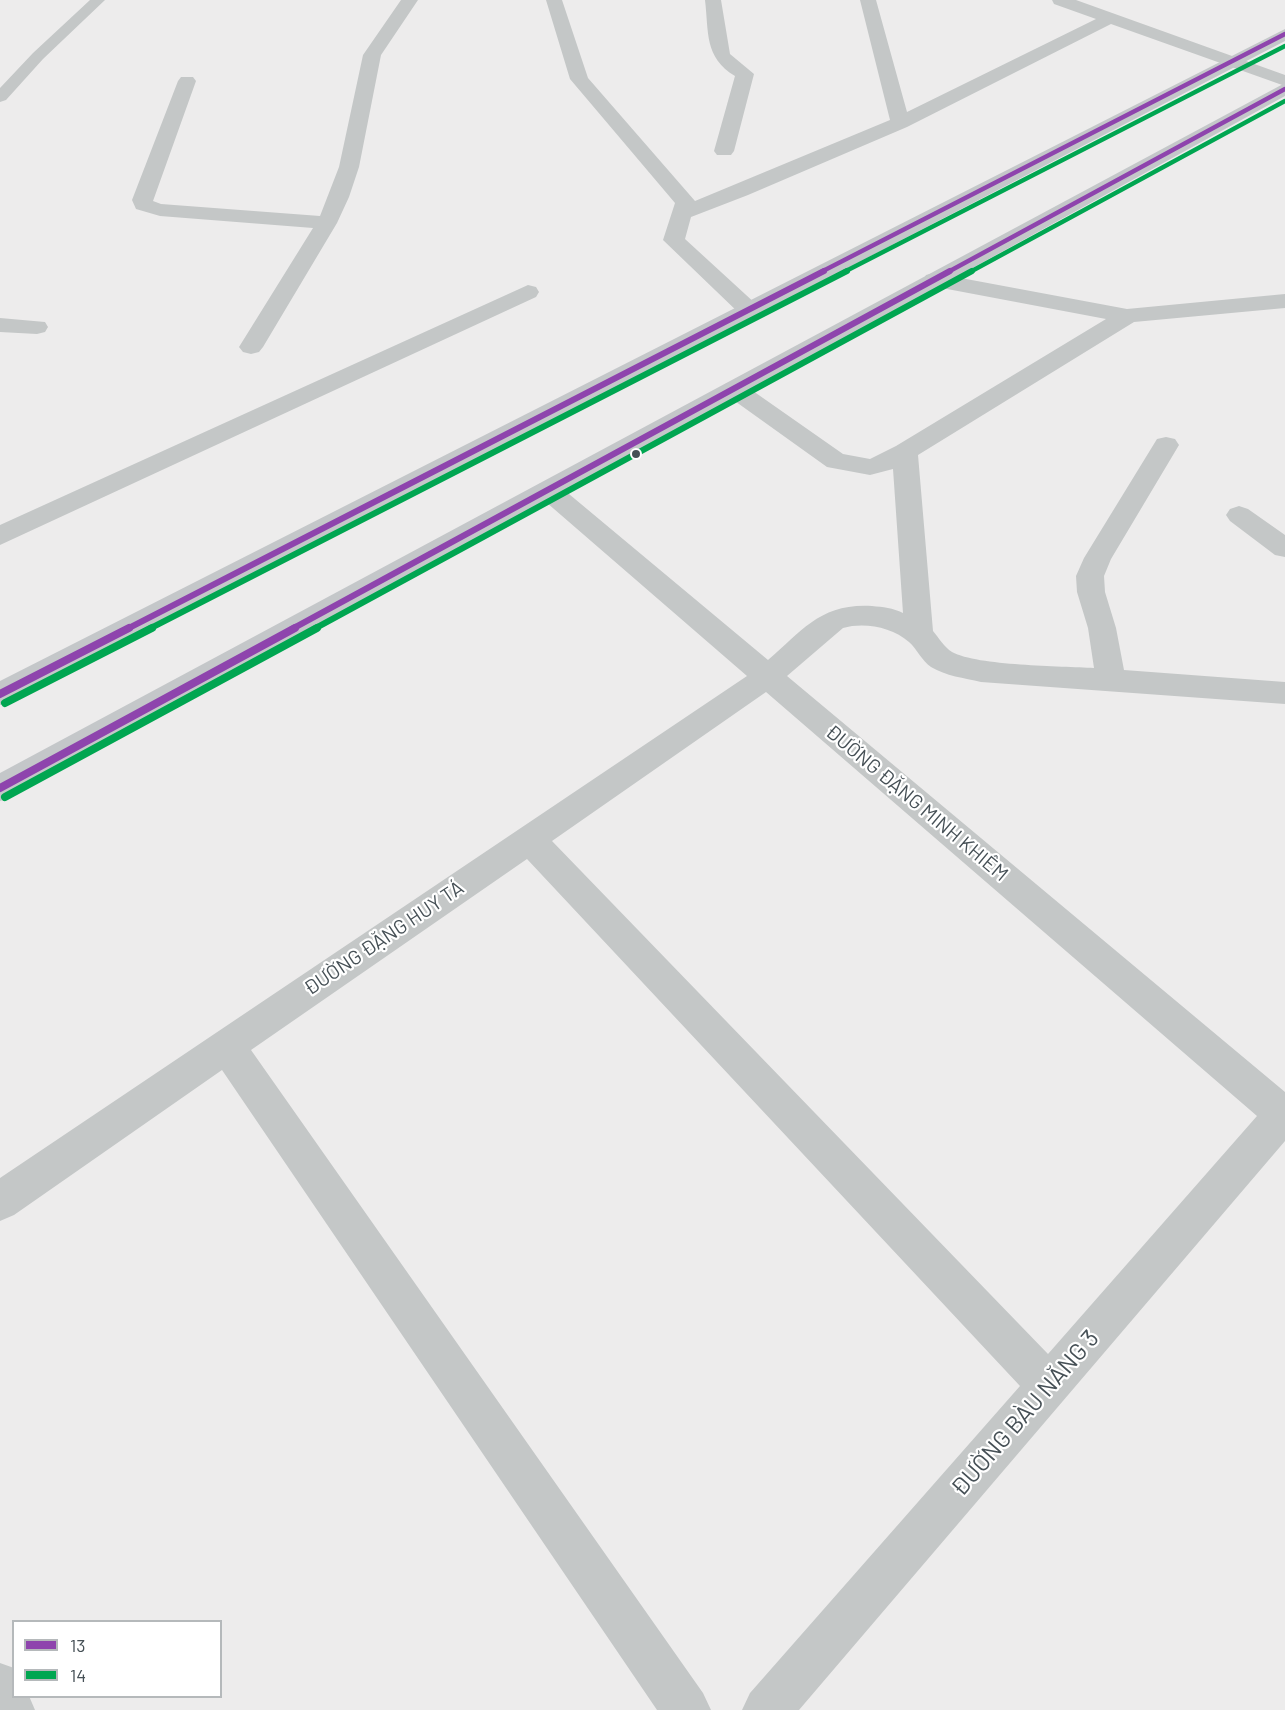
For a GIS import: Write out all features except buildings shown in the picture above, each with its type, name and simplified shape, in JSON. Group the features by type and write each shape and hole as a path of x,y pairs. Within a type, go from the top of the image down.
{"main road":[{"path":"0,694 1285,34"},
{"path":"0,788 1285,89"}],"street":[{"path":"251,347 327,223 339,197 349,167 372,55 410,0"},
{"path":"554,0 579,79 685,202 674,240 749,310"},
{"path":"713,0 721,55 728,64 745,74 724,151"},
{"path":"868,0 900,123"},
{"path":"1060,0 1285,81"},
{"path":"682,213 741,191 900,123 1110,18"},
{"path":"187,81 142,200 143,205 160,210 327,223"},
{"path":"934,280 1127,316"},
{"path":"0,536 528,292"},
{"path":"734,389 836,461 870,466 888,462 1127,316 1143,313 1278,308"},
{"path":"0,325 37,327"},
{"path":"1111,681 1102,628 1091,592 1090,576 1098,558 1130,510 1166,445"},
{"path":"905,452 920,634 939,658 954,665 981,671 1029,676 1285,693"},
{"name":"ĐƯỜNG ĐẶNG MINH KHIÊM","path":"548,490 1284,1116"},
{"path":"1239,515 1285,548"},
{"name":"ĐƯỜNG ĐẶNG HUY TÁ","path":"0,1201 768,676 833,620 852,615 887,617 920,634"},
{"path":"529,839 1049,1386"},
{"path":"226,1046 686,1710"},
{"name":"ĐƯỜNG BÀU NĂNG 3","path":"767,1710 1284,1116"},
{"path":"0,1687 10,1710"}],"lane":[{"path":"0,98 38,56 98,0"}],"transit line":[{"name":"13","path":"0,694 1285,34"},
{"name":"14","path":"5,703 1285,46"},
{"name":"13","path":"0,788 1285,89"},
{"name":"14","path":"5,797 1285,101"}]}
